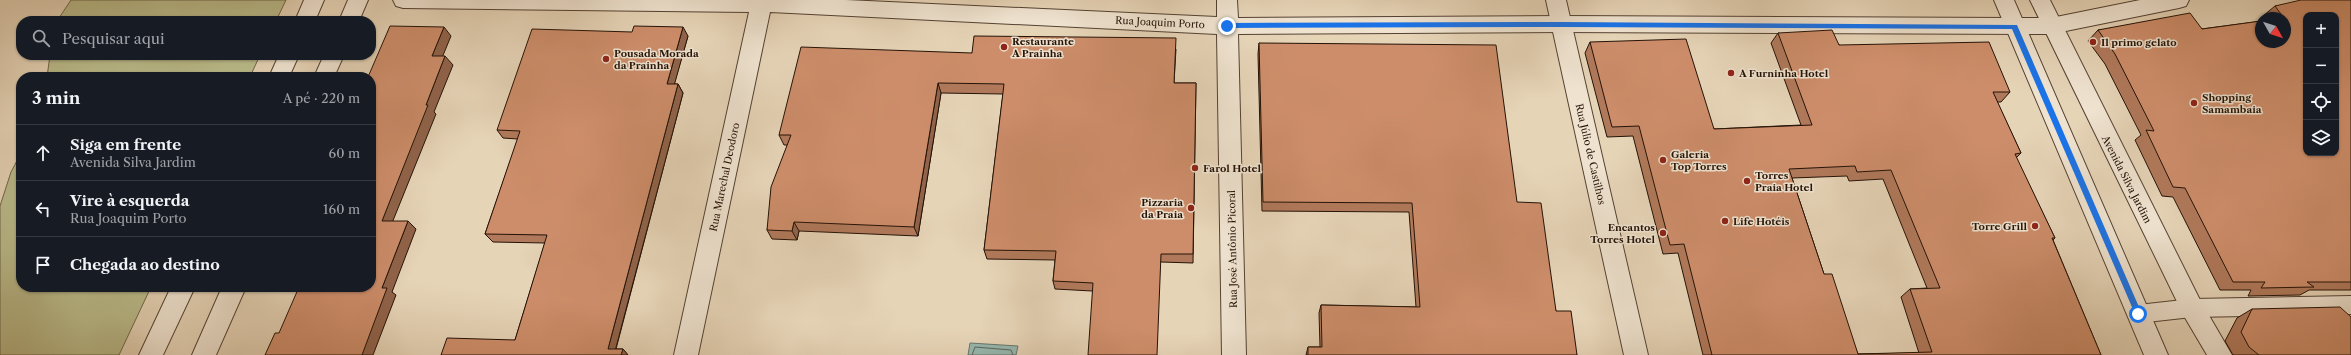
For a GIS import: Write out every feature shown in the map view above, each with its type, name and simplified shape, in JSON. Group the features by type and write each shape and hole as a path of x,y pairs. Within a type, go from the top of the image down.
{"street":[{"path":"307,16 314,0"},
{"path":"351,16 358,0"},
{"name":"Rua Joaquim Porto","path":"403,0 762,2 1227,26 1562,24 2051,26 2179,0"},
{"name":"Rua José Antônio Picoral","path":"1227,0 1234,355"},
{"name":"Rua Júlio de Castilhos","path":"1556,0 1636,355"},
{"path":"2004,0 2156,355"},
{"name":"Avenida Silva Jardim","path":"2040,0 2051,26 2192,308 2220,355"},
{"name":"Rua Marechal Deodoro","path":"686,355 762,2"},
{"path":"281,72 287,60"},
{"path":"326,72 332,60"},
{"path":"151,355 180,292"},
{"path":"204,355 232,292"}],"lane":[{"path":"2138,314 2192,308 2351,305"}],"green space":[{"path":"71,0 286,0 278,16 60,16"},
{"path":"49,60 258,60 252,72 48,72"},
{"path":"16,162 16,292 149,292 119,355 0,355 0,206 11,172"}],"water":[{"path":"970,343 1018,346 1016,355 968,355"}],"building":[{"path":"2301,0 2351,0 2351,282 2307,282 2314,287 2261,288 2265,282 2233,282 2185,188 2173,187 2146,130 2154,131 2115,54 2098,30 2190,13 2202,29 2255,22 2255,48 2291,48 2291,12 2279,12 2275,6"},
{"path":"390,26 444,27 432,56 445,56 426,105 428,105 382,221 408,221 382,288 387,288 362,355 265,355 275,333 279,333 297,292 376,292 376,72 370,72"},
{"path":"634,26 683,27 667,84 678,84 608,349 623,349 621,355 441,355 447,338 515,340 547,235 485,234 520,131 497,130 532,29 632,32"},
{"path":"1832,30 1839,45 1989,42 2010,92 1993,92 2021,153 2015,154 2055,238 2052,238 2101,355 1712,355 1684,244 1670,245 1639,126 1612,127 1590,42 1686,39 1714,129 1812,125 1778,33","holes":["1855,166 1857,172 1891,170 1940,288 1910,289 1932,352 1858,354 1832,274 1824,274 1789,169"]},
{"path":"974,36 1176,38 1174,83 1196,83 1193,254 1161,254 1157,355 1088,355 1093,283 1053,281 1056,251 984,250 1004,84 938,83 914,227 794,222 792,231 767,230 771,187 791,135 779,135 801,47 972,53"},
{"path":"1259,43 1496,45 1517,202 1541,203 1556,311 1571,311 1577,355 1308,355 1308,347 1322,347 1321,305 1420,307 1412,203 1263,202"},
{"path":"2340,307 2351,317 2351,355 2259,355 2249,347 2241,332 2252,309"}],"place":[{"name":"Il primo gelato","path":"2093,42"},
{"name":"Restaurante A Prainha","path":"1004,47"},
{"name":"Pousada Morada da Prainha","path":"606,59"},
{"name":"A Furninha Hotel","path":"1731,73"},
{"name":"Shopping Samambaia","path":"2194,103"},
{"name":"Galeria Top Torres","path":"1663,160"},
{"name":"Farol Hotel","path":"1195,168"},
{"name":"Torres Praia Hotel","path":"1747,181"},
{"name":"Pizzaria da Praia","path":"1191,208"},
{"name":"Life Hotéis","path":"1725,221"},
{"name":"Torre Grill","path":"2035,226"},
{"name":"Encantos Torres Hotel","path":"1663,233"}],"route":[{"path":"1227,26 1562,24 2014,26 2138,314"}]}
